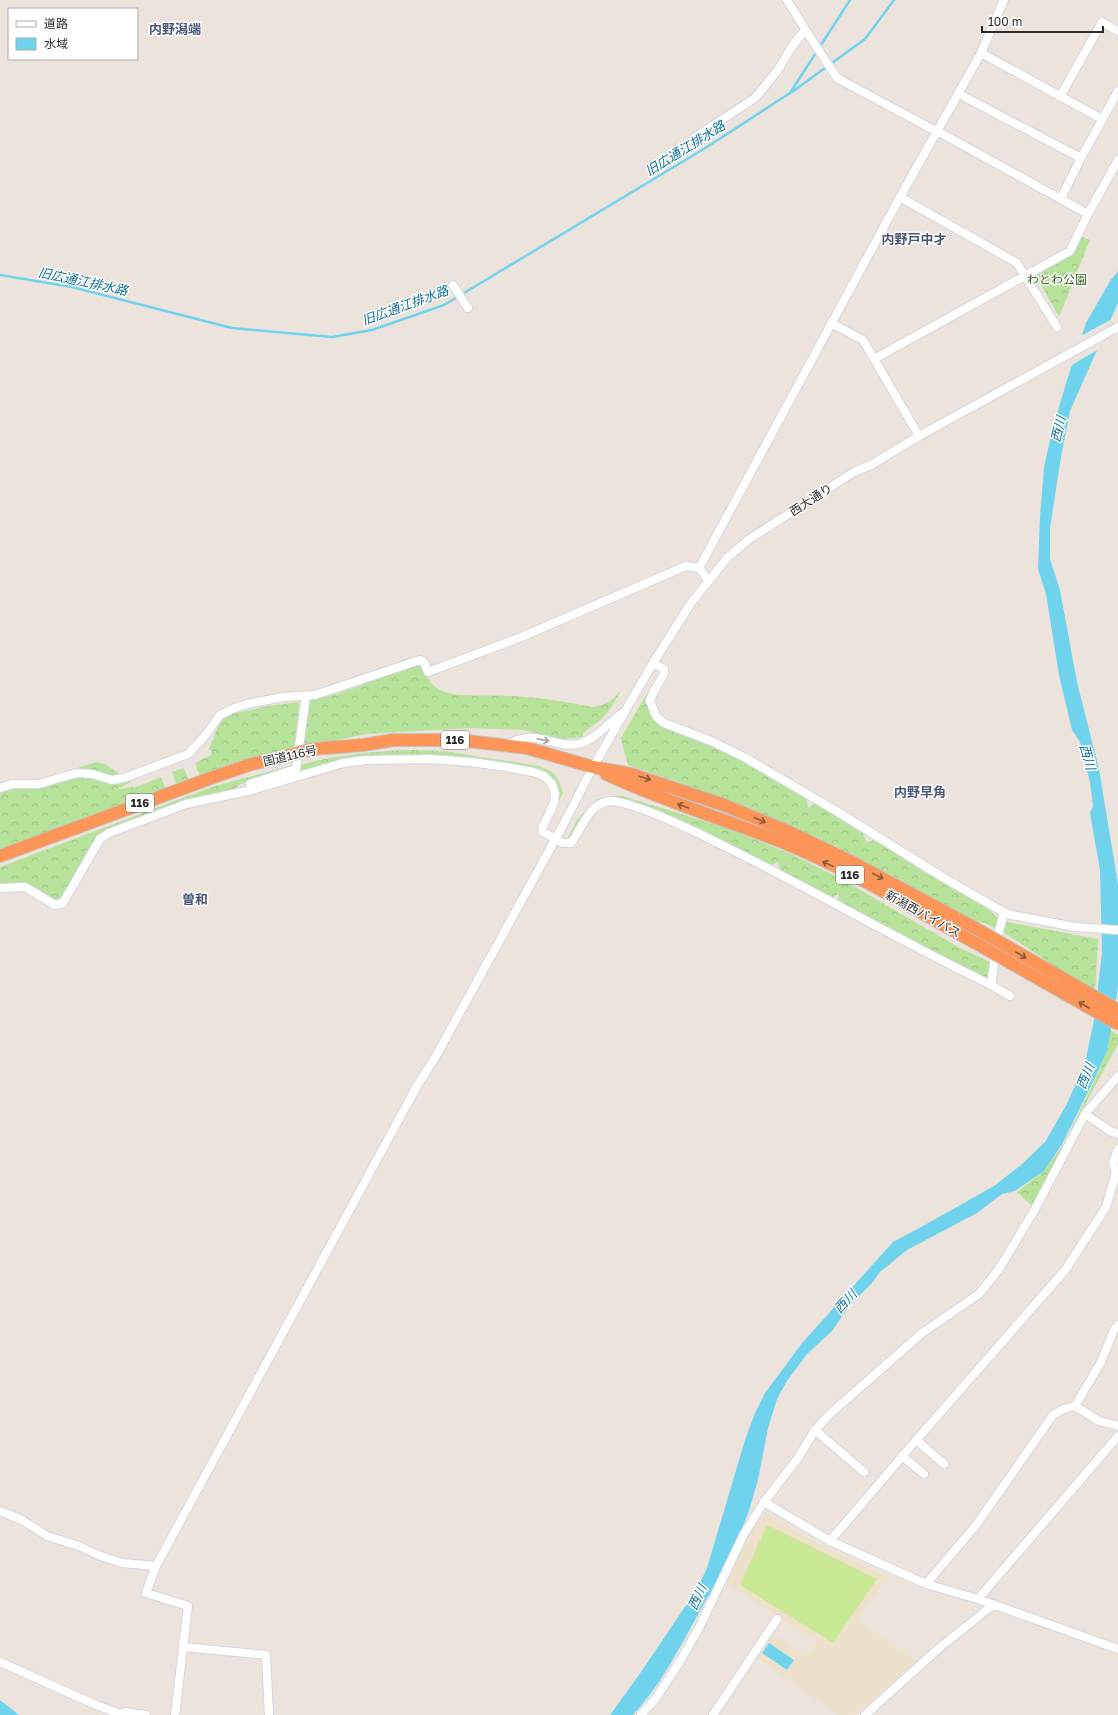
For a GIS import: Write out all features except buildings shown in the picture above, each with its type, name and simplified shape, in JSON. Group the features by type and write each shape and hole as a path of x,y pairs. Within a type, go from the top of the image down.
{"highway":[{"name":"国道116号","path":"0,856 211,778 252,764 313,749 363,745 393,740 459,740 527,748 593,768"},
{"name":"新潟西バイパス","path":"593,768 631,774 668,785 724,805 787,831 846,859 975,928 1118,1010"},
{"name":"新潟西バイパス","path":"593,768 646,792 783,843 847,873 974,942 1118,1024"}],"street":[{"path":"787,0 806,32 837,78 1088,214"},
{"path":"699,568 900,197 959,94 981,53 1004,0"},
{"path":"1060,97 1102,22 1118,31"},
{"path":"694,138 755,98 778,70 791,48 806,32"},
{"path":"981,53 1102,119"},
{"path":"1060,198 1118,91"},
{"path":"959,94 1081,158"},
{"path":"874,359 1070,251 1088,214 1118,160"},
{"path":"900,197 1018,263 1057,327"},
{"path":"453,284 468,308"},
{"path":"831,323 863,340 919,436"},
{"name":"西大通り","path":"183,1647 188,1606 146,1593 156,1566 417,1086 436,1056 593,768 653,663 691,603 728,558 760,532 854,472 871,465 919,436 1115,329"},
{"path":"0,788 13,784 39,784 77,773 92,774 112,780 124,778 188,754 205,736 220,715 232,709 255,702 284,697 306,696 337,688 420,660 424,662 428,672 519,638 686,566 699,568 708,581"},
{"path":"653,663 664,669 664,674 650,701 656,716 664,723 711,740 744,757 838,812 944,878 1004,912 1026,918 1075,927 1118,930"},
{"path":"252,790 250,784 296,769 306,696"},
{"path":"505,745 518,740 532,738 559,743 579,743 596,735 612,720 625,711"},
{"path":"0,888 25,887 55,905 63,903 100,839 109,833 186,804 252,790 343,763 366,760 429,759 471,762 533,772 544,776 552,784 555,793 554,803 542,829 543,832 563,843 571,842 591,811 600,804 609,801 622,802 661,816 704,835 1010,996"},
{"path":"991,985 998,935 1004,912"},
{"path":"641,1715 656,1698 679,1663 698,1628 744,1534 764,1502 798,1458 815,1430 830,1414 922,1333 979,1294 998,1269 1027,1223 1085,1114 1118,1076"},
{"path":"1085,1114 1110,1131 1118,1134"},
{"path":"830,1541 902,1456 1066,1269 1106,1207 1116,1173 1113,1163 1118,1149"},
{"path":"926,1584 977,1524 1053,1415 1064,1409 1075,1406 1101,1362 1114,1330 1118,1325"},
{"path":"1075,1406 1099,1421 1118,1426"},
{"path":"815,1430 864,1472"},
{"path":"978,1599 1118,1436"},
{"path":"916,1440 944,1464"},
{"path":"902,1456 924,1474"},
{"path":"764,1502 830,1541 926,1584 978,1599 1118,1650"},
{"path":"0,1511 22,1520 47,1536 79,1546 98,1555 122,1563 156,1566"},
{"path":"865,1715 938,1649 993,1605"},
{"path":"713,1715 777,1619"},
{"path":"175,1715 183,1647 266,1655 269,1715"},
{"path":"0,1662 96,1706 120,1714 125,1712 146,1715"}],"shaded area":[{"path":"766,1513 823,1546 889,1577 858,1620 917,1661 855,1715 838,1715 755,1657 771,1632 807,1656 817,1642 726,1583 752,1528"}],"green space":[{"name":"わとわ公園","path":"1082,237 1090,240 1059,317 1035,274 1074,253"},
{"path":"420,664 436,688 447,693 455,694 474,696 531,697 593,707 602,705 609,701 622,689 612,707 598,722 583,733 583,737 563,739 523,730 470,728 365,734 302,748 309,700 337,694"},
{"path":"650,688 647,702 649,710 657,722 665,728 735,757 762,772 807,798 808,808 816,803 863,833 866,842 875,840 922,871 985,907 999,918 996,929 987,924 967,918 899,879 801,831 704,791 628,765 621,738"},
{"path":"298,702 294,749 200,777 195,763 211,755 212,752 209,749 221,719 227,715 268,706"},
{"path":"405,750 444,751 539,766 549,770 555,775 563,793 557,805 559,793 549,776 397,756 299,773 300,765 326,759 352,754"},
{"path":"96,762 105,764 131,782 115,790 132,787 134,788 161,777 166,790 0,853 0,793"},
{"path":"293,765 291,770 240,784 233,791 100,835 91,844 70,885 59,898 55,900 48,897 37,888 28,885 0,883 0,867 212,787"},
{"path":"184,768 189,781 176,784 172,772"},
{"path":"619,795 727,828 793,855 845,881 958,947 990,962 988,975 986,978 983,978 874,919 838,902 839,893 831,899 780,871 778,862 770,866 702,829 677,819 604,799 569,840 567,839 577,820 597,799"},
{"path":"1007,922 1098,939 1095,993 1003,932"},
{"path":"1110,1030 1118,1035 1118,1044 1076,1121 1033,1207 1017,1192 1044,1171 1063,1145 1096,1078 1107,1051"},
{"path":"767,1525 877,1579 833,1643 740,1585"}],"water":[{"name":"西川","path":"1118,271 1118,303 1070,411 1050,528 1050,559 1060,590 1077,682 1099,769 1118,884 1118,988 1107,1051 1061,1146 1044,1171 1015,1191 1002,1194 977,1213 907,1250 880,1272 872,1283 850,1305 832,1331 807,1354 787,1381 777,1399 768,1428 758,1480 749,1511 713,1595 708,1596 665,1673 633,1715 610,1715 697,1589 707,1568 745,1440 755,1413 765,1393 802,1343 893,1242 994,1186 1021,1165 1045,1142 1067,1104 1085,1063 1094,1020 1102,953 1100,870 1090,813 1093,806 1090,782 1080,742 1072,730 1059,675 1046,594 1038,569 1040,517 1044,467 1053,427 1068,377 1086,323 1110,281"},
{"path":"769,1643 794,1660 787,1670 762,1653"},
{"path":"0,1700 19,1715 0,1715"}],"pier":[{"path":"1112,319 1099,349 1070,366 1079,337"}],"waterway":[{"name":"旧広通江排水路","path":"0,275 72,287 232,328 332,337 372,330 444,305 707,147 790,93 850,0"},
{"name":"旧広通江排水路","path":"792,92 865,39 894,0"}],"district":[{"name":"内野潟端","path":"175,29"},
{"name":"内野戸中才","path":"914,239"},
{"name":"内野早角","path":"920,792"},
{"name":"曽和","path":"195,899"}]}
